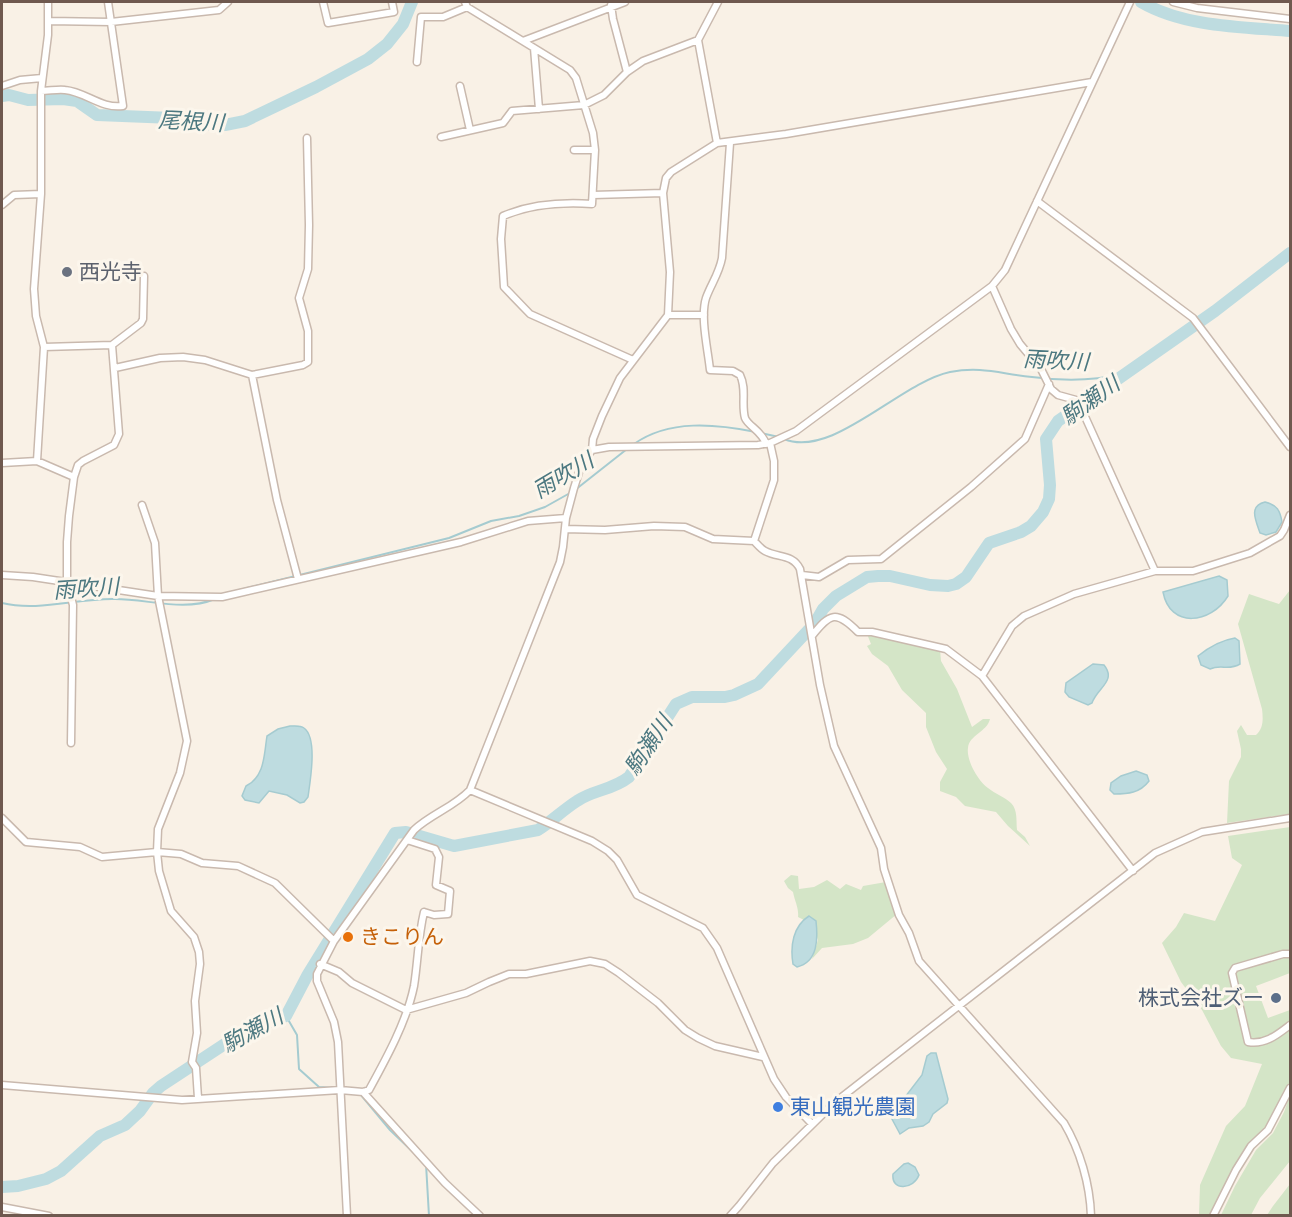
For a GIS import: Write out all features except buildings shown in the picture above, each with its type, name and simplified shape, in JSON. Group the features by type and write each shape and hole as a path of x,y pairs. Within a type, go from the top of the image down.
{"street":[{"path":"37,461 44,347 36,316 34,290 41,194 42,78 49,21 48,2"},
{"path":"42,96 65,90 114,108 123,106 108,2"},
{"path":"49,21 111,22 219,10 228,2"},
{"path":"323,2 328,23 394,12 392,2"},
{"path":"523,40 611,5 625,2"},
{"path":"717,143 698,40 718,2"},
{"path":"592,450 769,442 788,436 992,286 1005,270 1130,2"},
{"path":"1173,2 1208,10 1290,19"},
{"path":"417,62 421,17 443,17 466,4 570,70 576,78 595,150 592,204 561,202 503,216 504,287 530,314 633,360"},
{"path":"611,5 627,72"},
{"path":"441,137 503,123 512,111 584,105 604,95 627,72 657,54 698,40"},
{"path":"534,48 539,109"},
{"path":"2,86 20,80 42,78"},
{"path":"347,1215 338,1042 334,1022 316,974 334,941 414,830 426,819 462,799 470,790 560,562 566,518 581,466 592,450 593,439 620,378 668,315 670,272 663,193 666,178 671,172 717,143 730,143 1092,82"},
{"path":"460,86 470,130"},
{"path":"115,368 160,358 183,357 205,360 252,375 308,362 308,331 299,298 308,269 307,138"},
{"path":"730,143 722,258 718,274 706,297 704,315 710,370 734,371 741,375 744,383 747,422 769,442 774,461 774,480 764,504 754,541"},
{"path":"574,150 595,150"},
{"path":"593,195 663,193"},
{"path":"2,205 14,195 41,194"},
{"path":"1037,201 1193,318 1290,447"},
{"path":"44,347 112,345 143,319 144,276"},
{"path":"992,286 1011,329 1047,381 1058,395 1076,400 1080,407 1155,572"},
{"path":"668,315 704,315"},
{"path":"71,743 72,602 67,582 67,542 74,477 78,465 83,460 114,445 119,434 112,345"},
{"path":"252,375 277,500 298,579"},
{"path":"802,575 819,577 848,560 881,559 1025,439 1047,381"},
{"path":"2,463 37,461 74,477"},
{"path":"142,505 155,543 158,596 187,741 180,773 158,829 157,852 160,878 171,911 194,937 199,952 200,964 195,1001 197,1033 194,1065 198,1098"},
{"path":"982,676 1012,626 1024,616 1074,594 1155,572 1193,571 1250,553 1282,534 1290,515"},
{"path":"2,575 33,577 158,596 222,597 461,542 528,521 566,518"},
{"path":"565,529 605,530 685,526 713,539 754,541 765,551 798,563 802,575 820,685 834,746 881,848 884,868 899,915 909,933 919,961 1064,1123 1080,1156 1091,1215"},
{"path":"812,634 828,618 837,616 858,632 872,632 946,649 982,676 1133,871"},
{"path":"470,790 592,841 608,851 616,860 634,891 642,898 703,928 717,948 763,1057 780,1089 812,1124"},
{"path":"2,818 26,842 80,847 102,857 157,852 181,854 202,864 238,866 275,883 334,941"},
{"path":"730,1215 740,1206 772,1163 834,1103 1155,854 1202,832 1290,818"},
{"path":"2,1085 182,1100 369,1090 389,1053 413,988 418,935 424,912 434,915 448,914 450,891 436,885 439,857 435,849 408,839"},
{"path":"1290,954 1235,968 1232,974 1248,1042 1269,1040 1290,1025"},
{"path":"320,964 339,972 352,983 406,1010 466,993 509,975 590,962 605,964 620,973 657,1003 685,1030 698,1038 715,1046 763,1057"},
{"path":"1213,1215 1236,1170 1251,1146 1268,1130 1290,1088"},
{"path":"363,1092 446,1183 480,1215"},
{"path":"2,1207 50,1215"}],"green space":[{"path":"1290,590 1290,814 1227,823 1229,781 1241,757 1237,731 1241,725 1247,735 1256,735 1262,726 1263,719 1238,624 1249,594 1279,604"},
{"path":"867,634 940,649 941,661 957,689 972,727 983,719 990,719 969,744 968,753 971,764 984,785 1013,806 1016,812 1017,830 1030,846 996,812 965,806 956,797 940,791 940,782 947,769 936,752 926,727 926,713 902,690 888,666 872,654 867,646 871,644"},
{"path":"1290,827 1290,973 1256,986 1268,1018 1290,1010 1290,1083 1283,1092 1277,1110 1266,1127 1250,1144 1233,1169 1209,1215 1199,1215 1200,1185 1226,1126 1245,1106 1262,1064 1231,1058 1221,1046 1202,1010 1181,982 1162,943 1176,927 1184,913 1215,921 1242,865 1232,858 1228,836"},
{"path":"791,875 798,876 799,889 814,887 827,880 840,889 846,884 861,890 863,886 886,882 897,914 868,938 853,944 822,948 812,959 818,940 809,916 804,920 798,917 793,892 784,881"},
{"path":"1290,1095 1290,1161 1260,1198 1251,1215 1221,1215 1256,1150 1273,1133"},
{"path":"1290,1184 1290,1213 1288,1215 1267,1215 1273,1206"}],"water":[{"path":"1265,502 1277,509 1282,522 1276,532 1266,535 1260,533 1255,519 1256,507"},
{"path":"1219,576 1227,580 1228,596 1212,612 1202,617 1182,617 1167,604 1163,592"},
{"path":"1235,638 1239,641 1240,664 1210,669 1201,665 1198,656 1215,645"},
{"path":"1093,664 1104,665 1108,676 1092,703 1088,705 1069,697 1065,692 1066,683"},
{"path":"290,726 304,728 311,741 312,761 308,797 300,803 287,795 269,791 259,803 245,800 242,796 246,786 257,777 260,771 267,736 278,729"},
{"path":"1136,771 1147,775 1149,781 1142,788 1124,794 1114,794 1110,790 1111,783 1121,776"},
{"path":"809,916 816,921 815,949 809,960 797,967 793,964 792,957 794,937 799,925"},
{"path":"936,1053 948,1099 947,1103 923,1126 909,1128 900,1134 892,1119 892,1114 922,1075 927,1056"},
{"path":"908,1163 915,1167 919,1175 908,1186 899,1186 893,1180 893,1174"}],"waterway":[{"name":"尾根川","path":"2,96 9,95 28,100 77,101 97,115 173,118 199,124 225,125 245,121 368,59 387,44 403,24 412,2"},
{"name":"尾根川","path":"1141,2 1176,17 1194,21 1233,27 1290,31"},
{"name":"駒瀬川","path":"2,1187 18,1186 46,1179 61,1171 100,1136 125,1125 161,1086 240,1034 286,1016 307,976 395,833 406,832 454,846 538,830 583,797 616,785 629,777 676,704 692,697 734,695 758,684 815,623 823,609 836,596 867,577 890,576 930,585 948,586 966,577 989,543 1021,532 1031,526 1043,512 1049,499 1050,485 1046,439 1058,421 1215,311 1290,253"},
{"name":"雨吹川","path":"784,439 803,442 823,439 845,429 909,390 950,372 982,370 1066,380 1123,374"},
{"name":"雨吹川","path":"634,444 662,430 677,427 725,427 756,432"},
{"name":"雨吹川","path":"761,433 779,437"},
{"name":"雨吹川","path":"575,490 627,449"},
{"name":"雨吹川","path":"231,592 449,538 491,521 519,516 545,507 570,493"},
{"name":"雨吹川","path":"2,603 30,606 115,599 178,605 203,603 215,599"},
{"path":"286,1016 297,1035 299,1069 319,1087 333,1088"},
{"path":"361,1095 390,1130 413,1152"},
{"path":"426,1164 429,1216"}],"place":[{"name":"西光寺","path":"67,272"},
{"name":"きこりん","path":"348,937"},
{"name":"株式会社ズー","path":"1276,998"},
{"name":"東山観光農園","path":"778,1107"}]}
